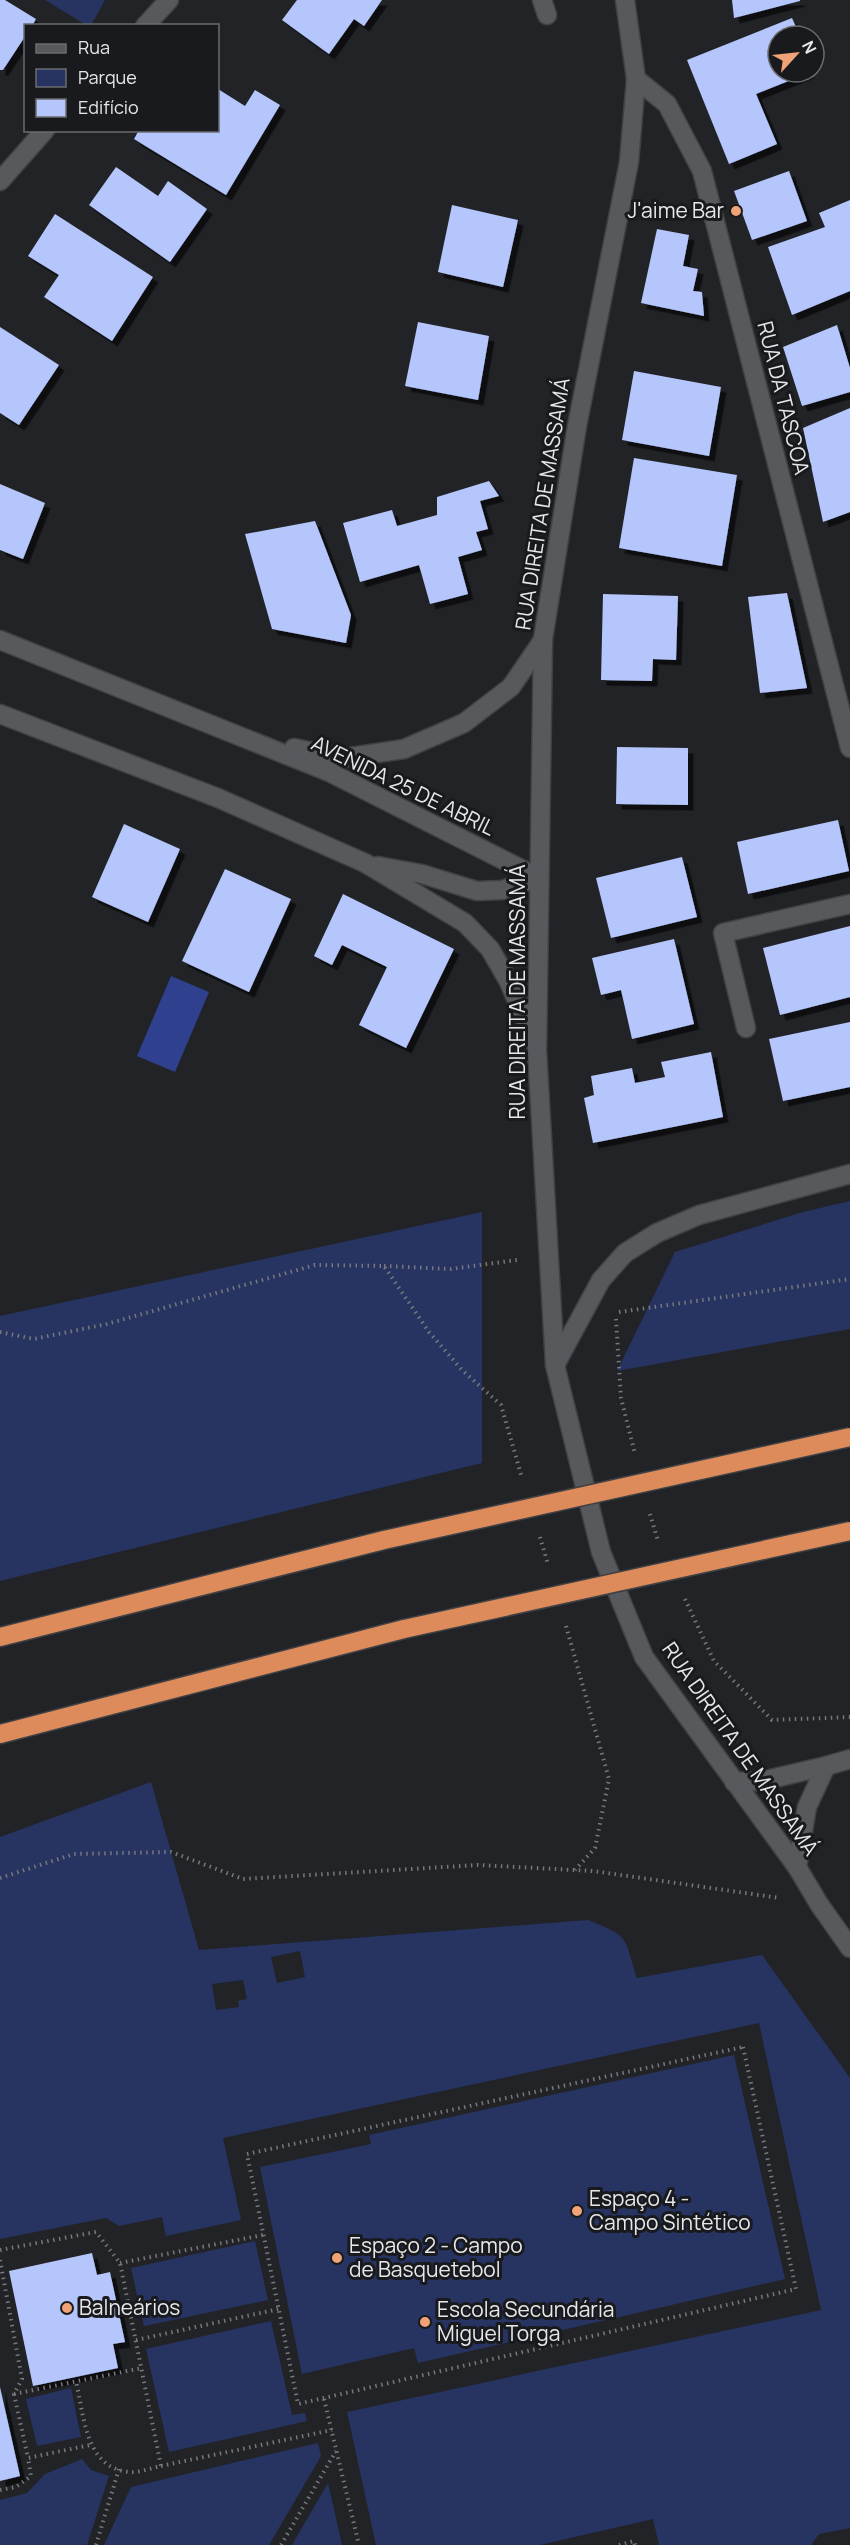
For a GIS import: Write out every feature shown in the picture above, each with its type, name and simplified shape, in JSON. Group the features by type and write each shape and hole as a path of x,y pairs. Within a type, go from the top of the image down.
{"highway":[{"path":"0,1637 384,1540 850,1437"},
{"path":"0,1734 404,1629 850,1531"}],"main road":[{"path":"147,24 169,0"},
{"name":"RUA DIREITA DE MASSAMÁ","path":"625,0 636,79 629,162 577,426 543,639 537,1050 555,1365 601,1552 644,1657 797,1868 850,1948"},
{"name":"RUA DA TASCOA","path":"636,79 667,104 702,171 850,747"},
{"path":"0,181 43,132"},
{"name":"AVENIDA 25 DE ABRIL","path":"211,724 297,750 344,758 404,749 464,723 512,687 543,639"},
{"name":"AVENIDA 25 DE ABRIL","path":"0,640 329,772 539,878"},
{"path":"0,714 218,798 365,863 465,923 490,949 509,982 537,1050"},
{"path":"365,863 422,874 477,891 502,890 539,878"},
{"path":"746,1028 723,933 850,904"},
{"path":"555,1365 601,1280 625,1253 657,1233 699,1215 850,1174"},
{"path":"734,1782 762,1781 850,1759"},
{"path":"797,1868 807,1807 826,1766"}],"path":[{"path":"0,1332 34,1339 97,1326 315,1265 452,1269 549,1257"},
{"path":"384,1266 429,1332 462,1370 501,1405 524,1485"},
{"path":"620,1304 615,1313 850,1279"},
{"path":"538,1531 548,1565"},
{"path":"565,1623 609,1779 595,1848 576,1870"},
{"path":"0,1878 74,1854 171,1852 243,1879 478,1865 576,1870 819,1904"},
{"path":"743,2046 796,2289 298,2404 264,2235 247,2154 743,2046"},
{"path":"0,2250 96,2232 120,2263 162,2466"},
{"path":"120,2263 264,2235"},
{"path":"0,2260 22,2379 14,2394 32,2476 16,2487 0,2490"},
{"path":"0,2291 6,2289"},
{"path":"136,2340 279,2309"},
{"path":"14,2394 142,2368"},
{"path":"76,2381 90,2445 103,2463 129,2472 332,2430"},
{"path":"324,2398 359,2545"},
{"path":"28,2458 90,2445"},
{"path":"281,2545 336,2450"},
{"path":"96,2545 119,2469"},
{"path":"619,2545 634,2541 635,2545"}],"green space":[{"path":"45,0 105,0 92,24 85,24"},
{"path":"850,1201 850,1329 617,1371 675,1252 803,1212"},
{"path":"482,1212 482,1463 0,1581 0,1316"},
{"path":"151,1782 199,1950 588,1920 612,1930 624,1940 637,1978 762,1955 850,2078 850,2528 819,2534 811,2545 659,2545 653,2519 540,2545 376,2545 347,2412 821,2310 759,2023 223,2138 241,2220 166,2236 162,2217 119,2226 106,2218 0,2239 0,1837","holes":["300,1951 305,1977 277,1983 271,1957","243,1980 247,1999 238,2001 239,2007 216,2010 212,1984"]},
{"name":"Espaço 4 - Campo Sintético","path":"734,2055 785,2279 418,2363 414,2348 302,2374 260,2167 371,2144 369,2135"},
{"path":"255,2241 268,2300 144,2326 131,2268"},
{"path":"271,2321 292,2415 305,2413 307,2421 169,2452 146,2349"},
{"path":"71,2388 81,2437 37,2446 26,2399"},
{"path":"318,2443 321,2456 269,2545 104,2545 131,2487"},
{"path":"82,2459 91,2470 109,2476 87,2545 0,2545 0,2500 27,2493 45,2474"},
{"path":"328,2483 342,2545 292,2545"}],"shaded area":[{"path":"171,976 209,992 175,1072 137,1056"}],"building":[{"path":"0,0 5,0 36,19 33,24 24,24 24,38 3,70 0,70"},
{"path":"297,0 382,0 364,26 354,19 329,54 282,20"},
{"path":"732,0 800,0 800,1 734,18"},
{"path":"792,18 795,24 777,24"},
{"path":"766,28 766,84 781,84 756,94 777,144 729,164 687,60"},
{"path":"219,90 245,106 255,90 280,105 226,195 134,139 138,132 219,132"},
{"path":"116,167 158,196 168,181 207,209 170,262 89,205"},
{"path":"789,171 807,221 752,240 734,191"},
{"path":"850,200 850,291 792,315 768,247 825,227 819,213"},
{"path":"452,205 518,220 503,287 438,272"},
{"path":"55,214 153,277 112,341 44,297 59,275 28,256"},
{"path":"657,229 689,235 683,266 698,269 693,291 702,292 704,316 641,303"},
{"path":"418,322 489,336 478,400 405,386"},
{"path":"837,325 850,368 850,392 802,406 783,347"},
{"path":"0,327 59,365 19,425 0,413"},
{"path":"634,371 721,387 709,456 622,440"},
{"path":"850,408 850,512 823,522 803,428"},
{"path":"634,458 737,475 722,566 619,548"},
{"path":"489,481 499,496 480,501 488,529 476,532 482,550 458,557 468,594 430,604 419,565 360,582 343,523 392,510 397,526 437,515 437,497"},
{"path":"0,484 45,503 23,559 0,550"},
{"path":"315,521 351,615 346,643 272,629 245,534"},
{"path":"787,593 807,688 760,693 748,597"},
{"path":"603,594 678,596 676,660 653,659 652,681 601,680"},
{"path":"617,747 688,748 688,805 616,804"},
{"path":"838,820 849,871 748,894 737,842"},
{"path":"124,824 180,849 148,922 92,897"},
{"path":"682,857 697,917 611,938 596,878"},
{"path":"225,869 291,899 249,992 182,961"},
{"path":"343,894 454,949 406,1048 359,1025 387,967 342,945 332,965 314,956"},
{"path":"850,926 850,997 780,1015 763,948"},
{"path":"674,939 694,1024 632,1039 621,990 601,995 592,958"},
{"path":"850,1022 850,1087 783,1101 769,1039"},
{"path":"711,1052 723,1117 593,1143 584,1098 594,1095 591,1076 632,1068 635,1083 665,1077 661,1062"},
{"name":"Balneários","path":"92,2253 97,2275 110,2272 125,2342 113,2344 118,2368 33,2386 9,2271"},
{"path":"0,2387 20,2476 0,2481"}],"place":[{"name":"J'aime Bar","path":"736,211"},
{"name":"Espaço 4 - Campo Sintético","path":"577,2211"},
{"name":"Espaço 2 - Campo de Basquetebol","path":"337,2258"},
{"name":"Balneários","path":"67,2308"},
{"name":"Escola Secundária Miguel Torga","path":"425,2322"}]}
